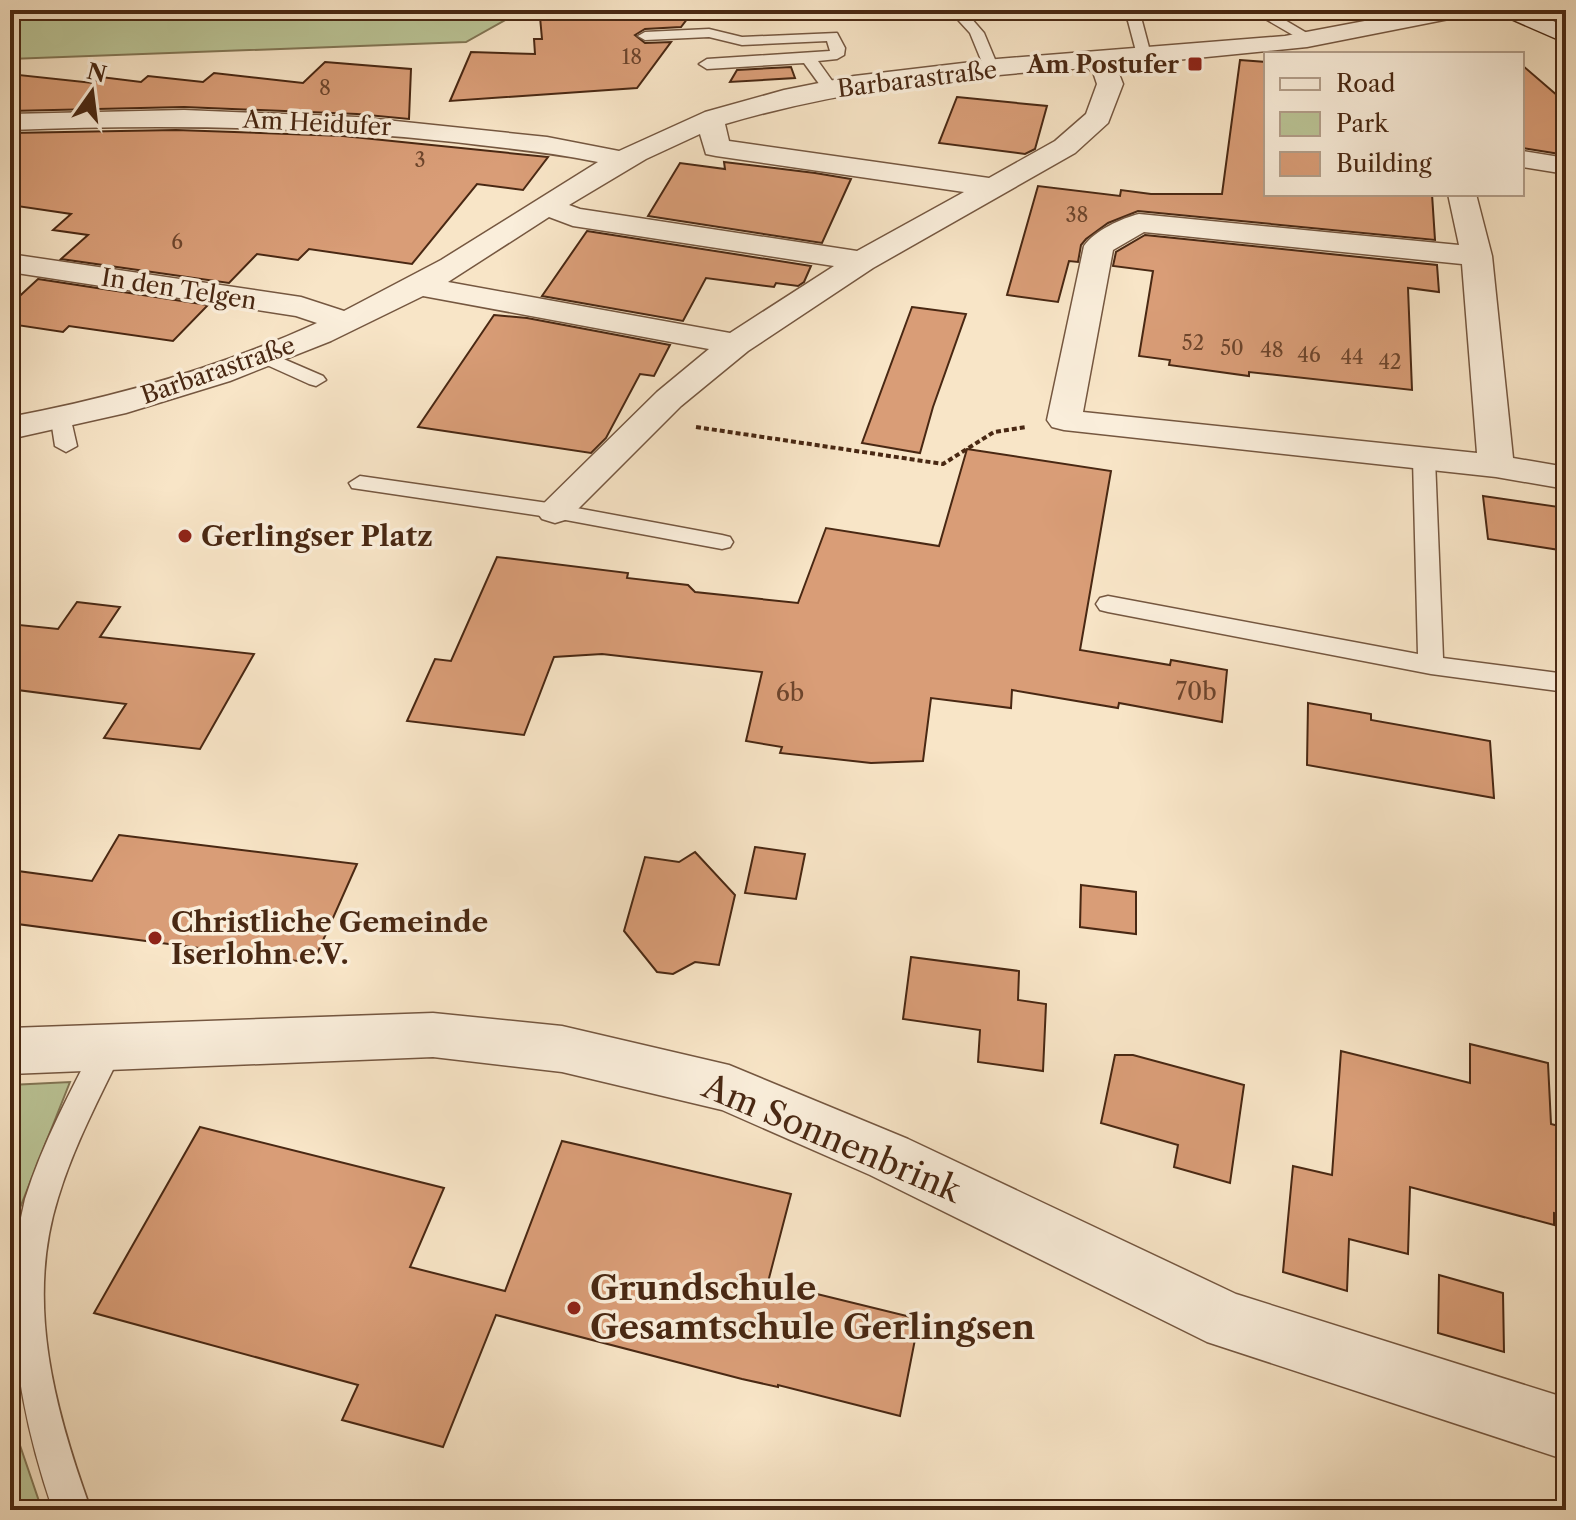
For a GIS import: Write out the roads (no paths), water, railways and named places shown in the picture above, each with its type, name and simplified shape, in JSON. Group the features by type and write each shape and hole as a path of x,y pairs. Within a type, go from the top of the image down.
{"street":[{"name":"Barbarastraße","path":"10,428 64,433 265,357 346,322 417,286 622,160 711,120 768,101 830,89 991,69 1319,38 1459,10"},
{"path":"1511,10 1566,36"},
{"path":"1319,38 1346,52"},
{"path":"555,511 669,399 736,344 862,261 1065,147 1098,117 1110,84 1105,69 1092,59"},
{"name":"Am Heidufer","path":"10,122 130,117 288,119 426,130 589,150 622,160"},
{"path":"711,120 716,148 993,187"},
{"path":"1524,159 1566,166"},
{"path":"1462,196 1477,256 1496,466"},
{"path":"547,206 573,217 862,261"},
{"path":"1477,256 1139,223 1099,246 1064,420 1496,466 1566,478"},
{"name":"In den Telgen","path":"10,263 301,307 346,322"},
{"path":"417,286 736,344"},
{"name":"Am Sonnenbrink","path":"10,1051 433,1035 562,1049 729,1088 889,1157 1228,1321 1566,1429"}],"lane":[{"path":"956,10 977,32 982,44 981,54 991,69"},
{"path":"1127,10 1135,21 1144,55"},
{"path":"1257,10 1319,38"},
{"path":"645,36 709,33 742,41 832,36 838,48 837,55 707,64"},
{"path":"808,58 830,89"},
{"path":"265,357 316,380"},
{"path":"1424,459 1431,665"},
{"path":"360,483 555,511 722,542"},
{"path":"1108,604 1431,665 1566,683"},
{"path":"72,1510 50,1452 27,1352 24,1289 34,1231 55,1158 109,1047"}],"place":[{"name":"Am Postufer","path":"1195,64"},
{"name":"Gerlingser Platz","path":"185,536"},
{"name":"Christliche Gemeinde Iserlohn e.V.","path":"155,938"},
{"name":"Grundschule Gesamtschule Gerlingsen","path":"574,1308"}]}
